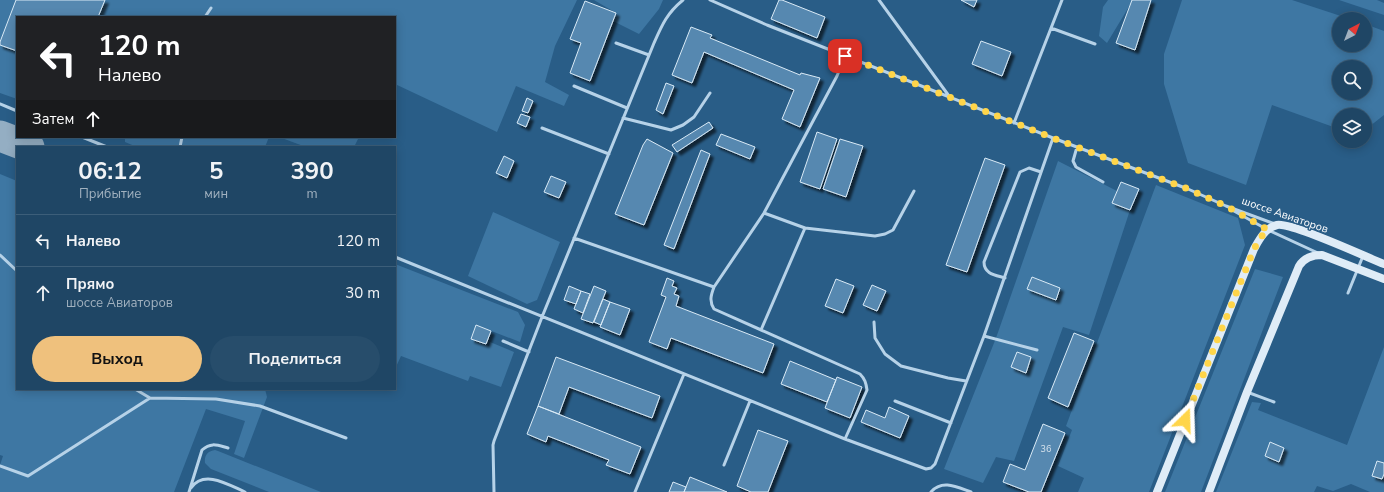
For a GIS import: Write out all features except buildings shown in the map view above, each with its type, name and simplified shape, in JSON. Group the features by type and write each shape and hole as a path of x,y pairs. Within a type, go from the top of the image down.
{"street":[{"path":"1157,492 1254,249 1261,237 1268,230 1277,225"},
{"name":"шоссе Авиаторов","path":"1277,225 1293,227 1384,264"},
{"path":"1209,492 1247,392 1302,260 1314,255 1322,255 1384,279"}],"lane":[{"path":"494,492 493,445 542,317 663,23 673,8 683,0"},
{"name":"шоссе Авиаторов","path":"710,0 767,26 1277,225"},
{"path":"879,0 949,96"},
{"path":"1014,123 1062,0"},
{"path":"206,16 211,8"},
{"path":"1051,28 1095,44"},
{"path":"616,43 649,55"},
{"path":"845,56 837,76 764,213 714,287 710,298 711,304 714,308 860,374 864,378 867,390 845,439"},
{"path":"574,86 627,108"},
{"path":"623,118 671,130 694,118 710,93"},
{"path":"0,104 16,111"},
{"path":"542,128 609,154"},
{"path":"84,138 104,146"},
{"path":"396,257 845,439 926,469 931,468 935,464 1005,278 1053,138"},
{"path":"1077,147 1073,161 1076,167 1103,182"},
{"path":"1005,278 987,272 984,268 984,262 1020,172 1029,168 1041,172"},
{"path":"764,213 805,228 875,236 885,234 893,230 914,191"},
{"path":"1226,206 1268,230 1322,255"},
{"path":"760,330 805,228"},
{"path":"574,238 714,287"},
{"path":"0,255 16,270"},
{"path":"1348,293 1363,256"},
{"path":"874,322 875,338 885,354 901,366 966,381"},
{"path":"984,336 1037,350"},
{"path":"503,341 529,352"},
{"path":"635,492 684,374"},
{"path":"137,390 150,398 216,399 260,406 346,438"},
{"path":"1247,392 1274,402"},
{"path":"0,466 28,476 150,398"},
{"path":"724,465 750,401"},
{"path":"895,401 951,422"},
{"path":"189,492 202,450 206,446 213,444 228,448"},
{"path":"189,492 197,482 206,479 213,479 246,492"},
{"path":"931,492 943,485 952,485 971,492"}],"shaded area":[{"path":"0,0 577,0 555,46 545,82 569,95 564,106 516,86 497,132 396,84 396,16 16,16 16,99 0,93"},
{"path":"594,0 663,0 659,9 639,34 613,21 616,13"},
{"path":"1108,0 1133,0 1107,43 1099,36 1103,7"},
{"path":"1182,0 1292,0 1332,13 1332,52 1372,52 1372,27 1384,31 1384,115 1372,124 1372,108 1332,108 1332,126 1272,105 1246,185 1188,163 1164,84 1164,54"},
{"path":"1339,0 1377,0 1384,3 1384,15"},
{"path":"125,138 269,138 265,146 135,146 125,142"},
{"path":"282,138 358,138 354,146 303,146"},
{"path":"1058,161 1117,191 1113,203 1130,210 1089,335 1063,327 1014,461 996,457 983,483 944,469 996,338"},
{"path":"0,174 16,181 16,390 265,390 267,397 244,458 234,454 245,421 206,409 174,492 0,492 0,465 3,456 0,455"},
{"path":"1156,185 1238,218 1245,245 1149,492 1078,492 1084,478 1058,466 1072,430 1066,426"},
{"path":"493,212 560,242 537,300 527,304 468,276"},
{"path":"396,264 518,312 525,325 520,342 476,325 471,339 489,346 490,342 514,352 501,387 470,376 468,381 401,356 396,367"},
{"path":"1255,269 1283,277 1201,492 1165,492"},
{"path":"1384,347 1384,492 1370,492 1351,484 1333,491 1317,486 1314,492 1216,492 1252,402 1261,403 1258,410 1347,445"},
{"path":"215,450 321,492 269,492 211,469 205,463 205,458 208,452"}],"taxiway":[{"path":"0,136 26,146"}],"route":[{"path":"845,56 1014,123 1188,189 1226,206 1268,230 1261,237 1254,249 1185,420"}]}
